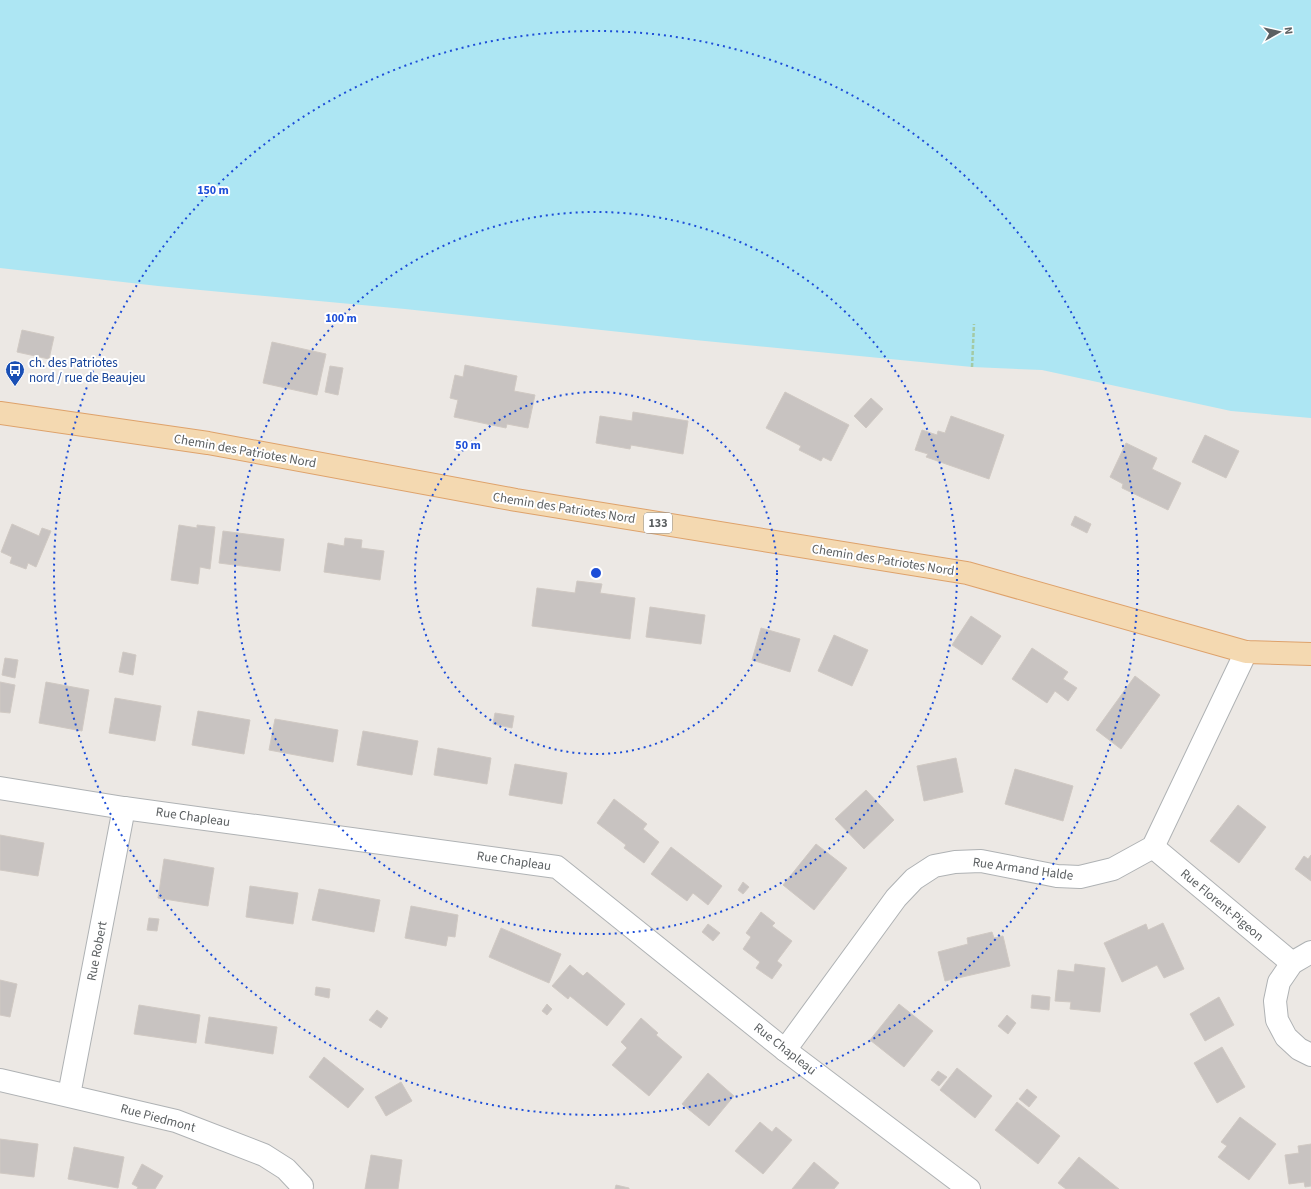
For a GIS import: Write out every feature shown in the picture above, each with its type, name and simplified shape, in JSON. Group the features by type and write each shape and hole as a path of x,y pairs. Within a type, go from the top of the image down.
{"main road":[{"name":"Chemin des Patriotes Nord","path":"0,413 208,443 516,500 967,573 1246,652 1311,654"}],"street":[{"path":"1153,847 1246,652"},
{"name":"Rue Chapleau","path":"0,788 124,808 557,867 785,1050 970,1189"},
{"name":"Rue Robert","path":"69,1095 124,808"},
{"name":"Rue Florent-Pigeon","path":"1153,847 1292,963"},
{"name":"Rue Armand Halde","path":"785,1050 896,898 914,879 934,866 955,862 981,861 1057,876 1080,877 1113,869 1153,847"},
{"path":"1311,952 1292,963 1279,982 1275,1001 1278,1020 1286,1037 1299,1049 1311,1055"},
{"name":"Rue Piedmont","path":"0,1080 176,1121 226,1139 264,1155 286,1168 302,1186"}],"path":[{"path":"972,367 974,324"}],"water":[{"path":"0,0 1311,0 1311,418 1231,411 1042,370 972,367 695,340 405,309 158,286 0,268"}],"building":[{"path":"22,330 54,337 49,359 17,352"},
{"path":"272,342 326,354 317,395 263,383"},
{"path":"465,365 517,376 514,391 535,395 528,428 507,424 506,428 454,417 458,400 450,398 455,375 463,377"},
{"path":"330,366 343,368 338,395 325,392"},
{"path":"785,392 849,425 831,461 823,457 821,461 799,450 801,446 766,428"},
{"path":"871,398 883,409 866,428 854,416"},
{"path":"633,412 688,421 683,454 631,445 630,449 596,443 600,416 632,421"},
{"path":"951,416 1004,435 989,479 926,457 928,454 915,450 922,430 937,435 938,431 945,433"},
{"path":"1205,435 1239,451 1226,478 1192,462"},
{"path":"1126,443 1157,458 1152,469 1181,483 1168,510 1122,488 1123,484 1110,477"},
{"path":"1075,516 1091,524 1087,533 1071,525"},
{"path":"12,524 39,536 42,528 51,531 36,567 28,563 26,569 10,563 12,557 1,552"},
{"path":"179,525 197,528 197,525 215,527 210,569 200,567 198,584 171,580"},
{"path":"223,531 284,539 280,571 219,563"},
{"path":"345,538 362,540 361,548 384,551 380,580 324,572 328,543 344,546"},
{"path":"577,581 602,584 600,593 635,598 630,639 532,626 537,588 575,593"},
{"path":"650,607 705,615 701,644 646,637"},
{"path":"971,616 1001,636 982,665 952,645"},
{"path":"761,628 800,639 790,672 752,660"},
{"path":"834,635 868,650 852,686 818,671"},
{"path":"1032,648 1068,672 1063,679 1077,688 1068,701 1055,691 1047,703 1012,679"},
{"path":"123,652 136,655 133,675 119,672"},
{"path":"5,658 18,660 15,678 2,675"},
{"path":"1135,676 1160,695 1121,749 1096,730"},
{"path":"0,682 15,685 10,713 0,712"},
{"path":"46,682 89,690 82,731 39,723"},
{"path":"115,698 161,706 155,741 109,733"},
{"path":"198,711 250,720 244,754 192,745"},
{"path":"495,713 514,716 512,728 493,724"},
{"path":"275,719 338,730 333,762 269,750"},
{"path":"363,731 418,741 412,775 357,765"},
{"path":"438,748 491,758 487,784 434,775"},
{"path":"956,758 963,792 924,801 917,766"},
{"path":"515,764 567,773 562,804 509,795"},
{"path":"1015,769 1073,786 1063,821 1005,804"},
{"path":"866,790 894,820 864,849 835,819"},
{"path":"614,799 647,824 643,829 659,842 644,863 624,848 626,845 597,823"},
{"path":"1238,805 1266,827 1239,863 1210,841"},
{"path":"0,835 44,843 38,876 0,870"},
{"path":"816,844 847,868 814,910 783,885"},
{"path":"671,847 722,886 708,905 693,893 687,901 651,874"},
{"path":"1311,855 1311,881 1295,869 1304,856 1308,859"},
{"path":"164,859 214,868 208,906 158,898"},
{"path":"743,882 749,887 743,894 738,890"},
{"path":"250,886 298,893 293,924 246,917"},
{"path":"319,889 380,900 374,932 312,920"},
{"path":"411,906 458,915 455,937 448,936 446,946 405,938"},
{"path":"761,912 775,923 772,926 792,941 777,961 782,965 772,979 756,968 760,962 743,949 751,937 746,933"},
{"path":"149,918 159,919 157,931 147,930"},
{"path":"1163,923 1184,969 1164,978 1157,965 1122,982 1104,943 1146,924 1148,930"},
{"path":"708,924 720,933 713,941 702,932"},
{"path":"501,928 561,954 549,983 489,957"},
{"path":"992,932 994,938 1003,936 1010,966 945,981 938,952 968,944 967,938"},
{"path":"1075,964 1105,968 1100,1012 1070,1009 1071,1002 1055,1001 1058,970 1074,972"},
{"path":"570,965 583,976 587,972 625,1004 607,1026 570,996 568,999 552,986"},
{"path":"0,980 17,984 10,1017 0,1015"},
{"path":"316,987 330,989 329,998 315,995"},
{"path":"1032,995 1050,997 1049,1010 1031,1008"},
{"path":"1219,997 1234,1025 1205,1041 1190,1014"},
{"path":"547,1004 552,1009 547,1015 542,1011"},
{"path":"899,1004 933,1031 904,1067 870,1040"},
{"path":"139,1005 200,1015 196,1043 134,1034"},
{"path":"377,1010 388,1018 381,1028 369,1020"},
{"path":"1007,1015 1016,1023 1008,1034 998,1026"},
{"path":"209,1017 277,1027 273,1054 205,1043"},
{"path":"641,1018 658,1033 656,1035 682,1057 649,1096 612,1065 627,1048 621,1042"},
{"path":"1222,1047 1245,1087 1217,1103 1194,1063"},
{"path":"324,1057 364,1089 348,1108 309,1077"},
{"path":"957,1068 992,1096 975,1118 940,1090"},
{"path":"938,1071 947,1077 939,1086 931,1080"},
{"path":"708,1073 734,1096 709,1126 682,1104"},
{"path":"401,1082 412,1101 386,1116 375,1097"},
{"path":"1027,1089 1037,1097 1029,1107 1019,1099"},
{"path":"1017,1102 1060,1136 1038,1164 995,1130"},
{"path":"1240,1117 1276,1144 1249,1180 1218,1157 1227,1146 1221,1142"},
{"path":"760,1122 772,1132 776,1127 792,1140 763,1174 735,1151"},
{"path":"0,1139 38,1144 34,1177 0,1173"},
{"path":"1311,1144 1311,1186 1305,1187 1304,1182 1289,1184 1285,1155 1299,1153 1298,1146"},
{"path":"74,1147 124,1157 118,1188 68,1179"},
{"path":"371,1155 402,1160 398,1189 365,1189"},
{"path":"1079,1157 1119,1189 1066,1189 1058,1183"},
{"path":"814,1162 839,1183 834,1189 792,1189"},
{"path":"142,1164 163,1176 155,1189 137,1189 138,1187 132,1184"},
{"path":"616,1185 629,1188 629,1189 615,1189"}],"place":[{"name":"ch. des Patriotes nord / rue de Beaujeu","path":"15,387"}]}
